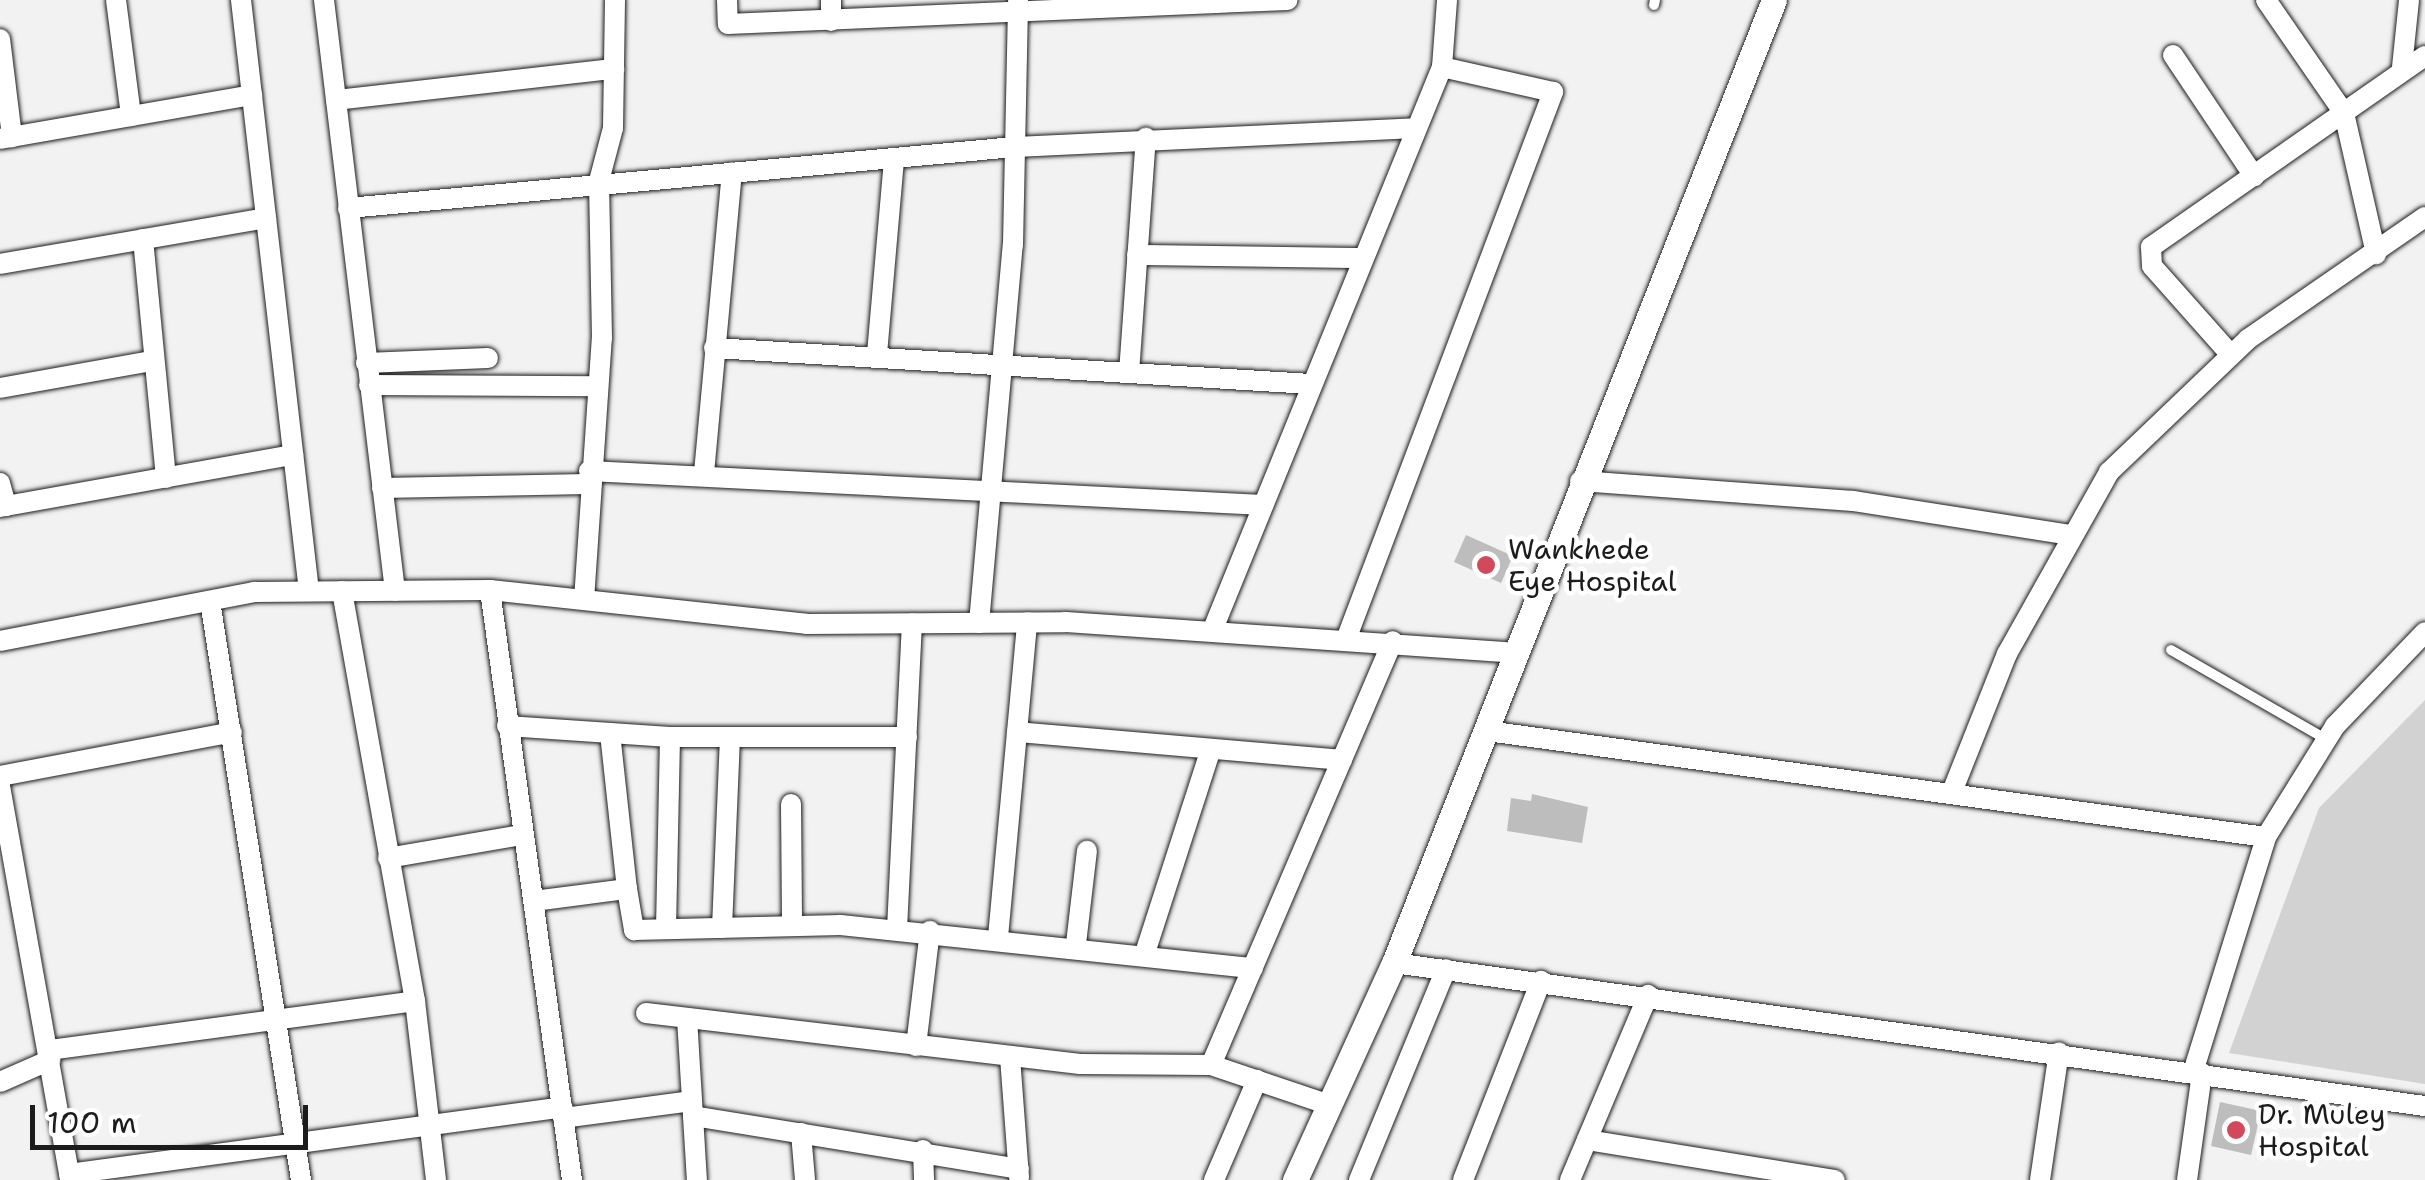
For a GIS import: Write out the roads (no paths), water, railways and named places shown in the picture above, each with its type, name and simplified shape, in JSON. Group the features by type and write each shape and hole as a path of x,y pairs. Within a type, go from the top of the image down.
{"street":[{"path":"116,0 131,116"},
{"path":"241,0 309,591"},
{"path":"324,0 395,591"},
{"path":"584,600 589,477 598,386 599,181 613,128 615,0"},
{"path":"727,0 728,24 831,11 1286,0"},
{"path":"1213,629 1410,128 1442,67 1447,0"},
{"path":"1295,1180 1394,963 1487,731 1580,481 1774,0"},
{"path":"2266,0 2344,113 2376,254"},
{"path":"2402,67 2409,0"},
{"path":"979,623 1003,364 1018,6"},
{"path":"0,39 6,138 252,95"},
{"path":"2174,55 2254,176"},
{"path":"2231,355 2148,253 2402,67 2425,56"},
{"path":"1346,637 1554,92 1442,67"},
{"path":"336,100 614,70"},
{"path":"348,208 599,181 1015,147 1410,128"},
{"path":"1128,373 1146,138"},
{"path":"877,354 894,158"},
{"path":"704,473 732,172"},
{"path":"1952,792 2007,654 2069,535 2149,427 2231,355 2425,217"},
{"path":"0,264 266,218"},
{"path":"143,239 166,478"},
{"path":"1137,255 1361,258"},
{"path":"714,348 877,354 1311,384"},
{"path":"366,363 488,358"},
{"path":"0,388 152,361"},
{"path":"369,385 598,386"},
{"path":"0,483 3,506 293,455"},
{"path":"382,488 704,473 1263,505"},
{"path":"1580,481 1852,501 2069,535"},
{"path":"0,641 210,600 309,591 490,590 806,624 1028,622 1213,629 1516,653"},
{"path":"490,590 521,835 534,901 572,1180"},
{"path":"342,591 415,1001 436,1180"},
{"path":"210,600 280,1023 300,1180"},
{"path":"998,936 1028,622"},
{"path":"898,929 912,624"},
{"path":"2187,1180 2198,1073 2266,837 2327,740 2425,632"},
{"path":"1211,1065 1393,641"},
{"path":"507,726 670,738 907,737"},
{"path":"1487,731 2266,837"},
{"path":"0,776 232,732"},
{"path":"1017,732 1342,760"},
{"path":"610,733 634,930 792,926 898,929 1076,944 1253,968"},
{"path":"666,929 670,738"},
{"path":"722,928 730,738"},
{"path":"1145,953 1212,749"},
{"path":"0,786 70,1177 431,1126 562,1112 692,1108 801,1132 922,1150 1019,1174 1010,1057"},
{"path":"791,804 792,926"},
{"path":"388,858 521,835"},
{"path":"1076,944 1086,852"},
{"path":"534,901 627,889"},
{"path":"916,1046 930,931"},
{"path":"1394,963 2059,1052 2425,1106"},
{"path":"1359,1180 1446,970"},
{"path":"1463,1180 1541,981"},
{"path":"1570,1180 1648,995"},
{"path":"0,1082 50,1055 415,1001"},
{"path":"646,1013 1010,1057 1211,1065 1330,1105"},
{"path":"687,1018 698,1180"},
{"path":"2040,1180 2059,1052"},
{"path":"1214,1180 1257,1080"},
{"path":"801,1132 805,1180"},
{"path":"1586,1140 1715,1170 1836,1180"},
{"path":"922,1150 924,1180"}],"lane":[{"path":"2171,650 2327,740"}],"place":[{"name":"Wankhede Eye Hospital","path":"1486,565"},
{"name":"Dr. Muley Hospital","path":"2236,1130"}]}
